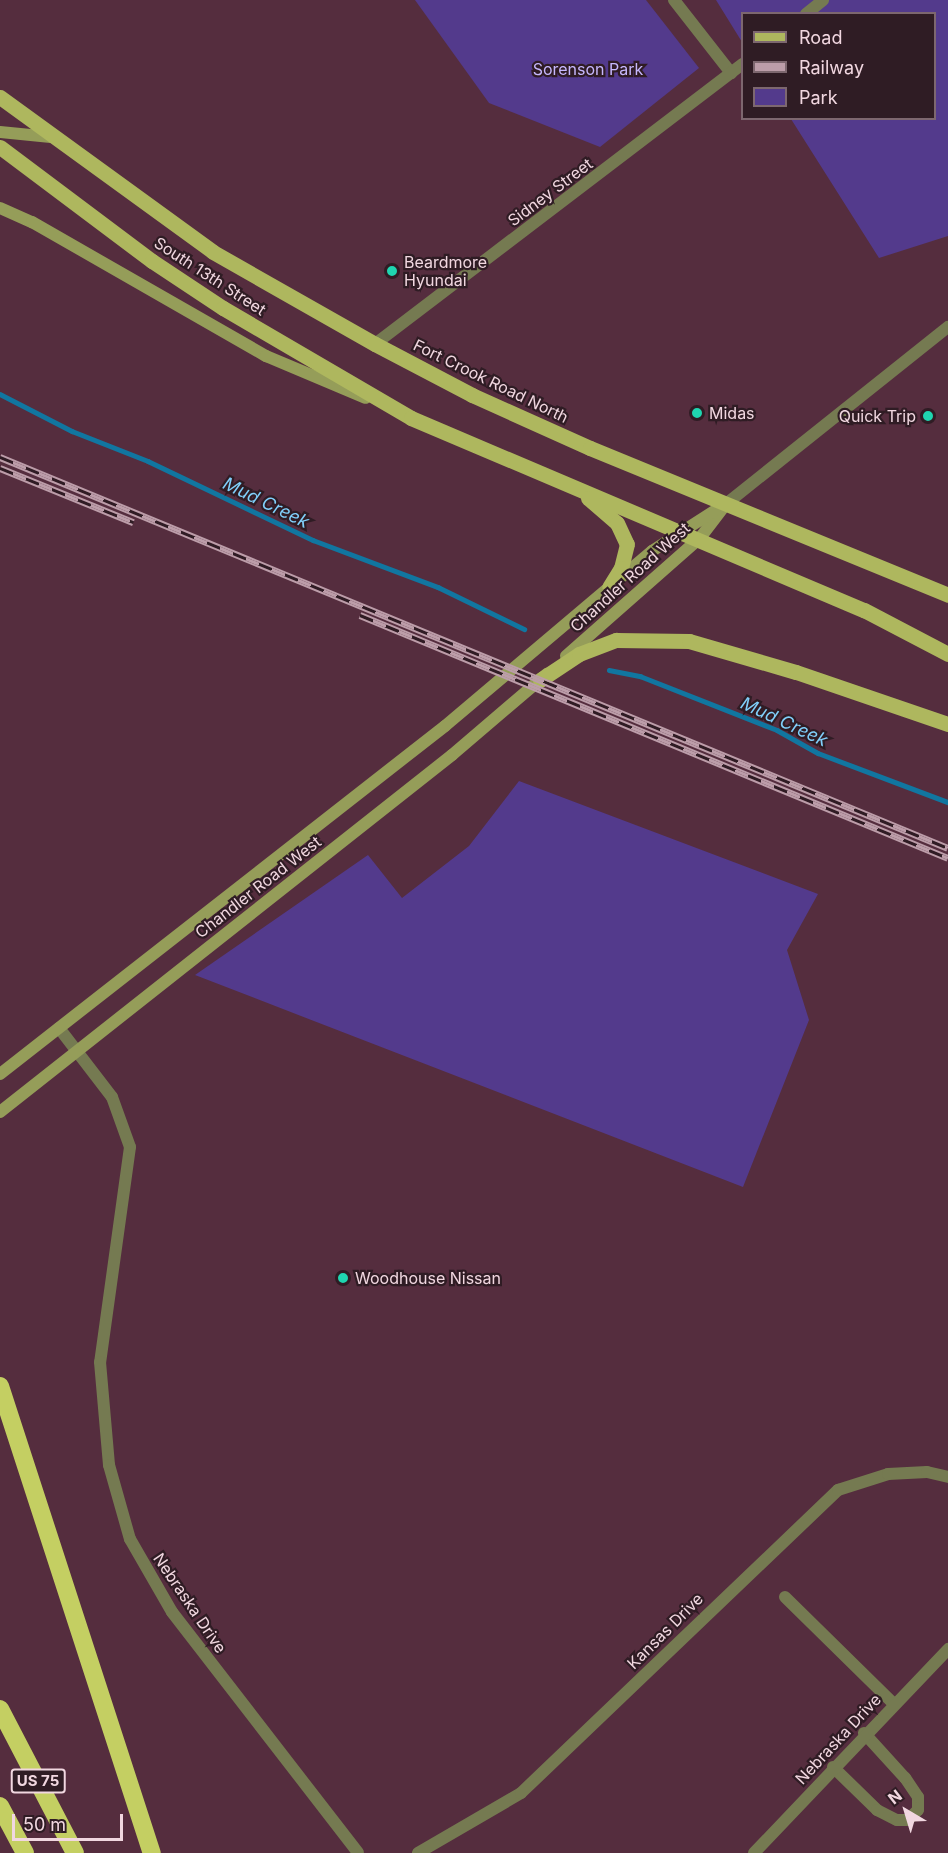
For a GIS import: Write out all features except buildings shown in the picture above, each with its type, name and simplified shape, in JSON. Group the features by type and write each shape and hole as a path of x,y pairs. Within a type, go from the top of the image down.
{"highway":[{"path":"0,1386 152,1853"},
{"name":"US 75","path":"0,1709 75,1853"},
{"name":"US 75","path":"0,1806 25,1853"}],"main road":[{"path":"0,97 51,137"},
{"path":"0,132 51,137"},
{"name":"Fort Crook Road North","path":"51,137 213,252 375,344 472,395 726,504 948,595"},
{"name":"South 13th Street","path":"0,147 142,254 223,308 411,418"},
{"path":"0,208 32,222 266,356 700,538 864,610 948,654"},
{"path":"568,484 607,513 623,533 626,555 609,587"},
{"name":"Chandler Road West","path":"0,1074 445,726 680,530 726,504"},
{"name":"Chandler Road West","path":"0,1112 452,755 700,538 726,504"},
{"path":"540,680 579,654 616,640 689,641 948,723"}],"street":[{"path":"674,0 731,73"},
{"path":"808,12 823,0"},
{"name":"Sidney Street","path":"375,344 741,65"},
{"path":"726,504 948,327"},
{"name":"Nebraska Drive","path":"59,1028 112,1098 130,1147 105,1312 100,1379 109,1465 130,1539 178,1621 358,1853"},
{"name":"Kansas Drive","path":"418,1853 521,1793 838,1490 888,1473 927,1472 948,1477"},
{"path":"785,1597 894,1704"},
{"name":"Nebraska Drive","path":"754,1853 864,1733 948,1649"},
{"path":"833,1767 877,1810 897,1820 908,1820 918,1810 918,1797 864,1733"}],"green space":[{"name":"Sorenson Park","path":"415,0 646,0 699,68 600,147 489,103"},
{"path":"716,0 948,0 948,236 879,258 792,120 936,120 936,12 741,12 741,40"},
{"path":"519,781 818,894 787,950 809,1020 743,1187 195,975 368,855 402,898 469,846"}],"waterway":[{"name":"Mud Creek","path":"0,394 72,431 148,461 313,540 438,587 524,629"},
{"name":"Mud Creek","path":"609,670 640,676 777,730 818,753 948,802"}],"railway":[{"path":"0,457 948,848"},
{"path":"0,468 133,522"},
{"path":"360,615 948,858"}],"place":[{"name":"Beardmore Hyundai","path":"392,271"},
{"name":"Midas","path":"697,413"},
{"name":"Quick Trip","path":"928,416"},
{"name":"Woodhouse Nissan","path":"343,1278"}]}
